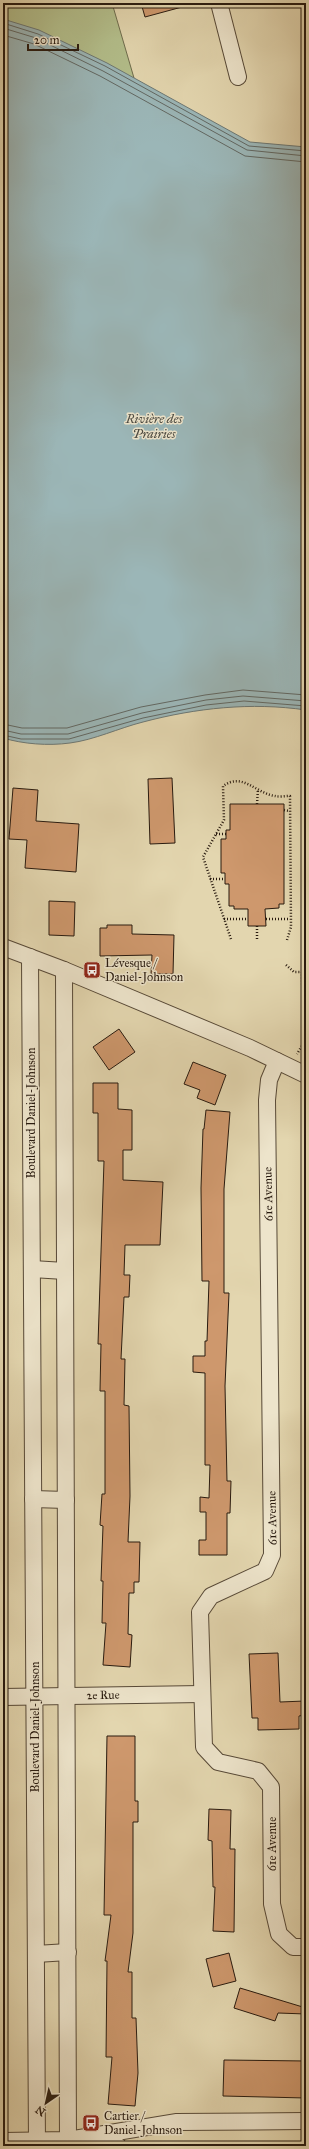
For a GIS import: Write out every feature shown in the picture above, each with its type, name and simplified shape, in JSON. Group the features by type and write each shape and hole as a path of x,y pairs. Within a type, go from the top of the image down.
{"street":[{"path":"219,3 238,77"},
{"path":"3,947 64,970 277,1060 306,1075"},
{"name":"Boulevard Daniel-Johnson","path":"30,957 37,2143"},
{"path":"64,970 68,2143"},
{"name":"61e Avenue","path":"277,1060 269,1080 266,1100 272,1555 265,1571 211,1596 200,1612 202,1694 204,1748 218,1762 258,1771 271,1787 272,1904 279,1934 293,1947 306,1947"},
{"path":"32,1269 65,1271"},
{"path":"33,1499 66,1500"},
{"name":"2e Rue","path":"3,1697 202,1694"},
{"path":"36,1954 68,1952"},
{"path":"68,2143 177,2122 306,2121"},
{"path":"3,2141 118,2146"}],"path":[{"path":"231,938 203,857 224,820 223,786 230,781 240,781 274,796 290,796 291,927 287,940"},
{"path":"257,804 258,789"},
{"path":"284,810 290,811"},
{"path":"216,834 226,834"},
{"path":"210,879 225,879"},
{"path":"224,919 248,919"},
{"path":"266,919 290,919"},
{"path":"257,926 257,939"},
{"path":"286,966 294,972 302,972 303,1044 297,1055"}],"green space":[{"path":"3,3 112,3 134,78 3,41"}],"water":[{"name":"Rivière des Prairies","path":"3,19 39,30 107,63 250,142 306,147 306,710 244,707 203,710 163,717 88,739 62,744 36,744 3,738"}],"building":[{"path":"141,3 181,3 182,7 145,17"},
{"path":"172,778 175,843 150,844 148,779"},
{"path":"13,788 38,790 36,821 79,824 76,872 25,868 27,840 9,839"},
{"path":"230,804 284,804 284,904 279,904 279,908 265,909 266,926 248,926 248,909 234,909 234,906 229,906 229,884 225,884 225,873 221,873 221,839 226,839 226,830 230,830"},
{"path":"49,901 75,902 74,936 49,935"},
{"path":"107,925 132,925 132,934 174,935 173,974 151,974 152,955 100,956 100,928 107,928"},
{"path":"119,1029 135,1052 109,1070 93,1047"},
{"path":"193,1062 226,1075 215,1105 197,1098 200,1090 184,1084"},
{"path":"93,1083 118,1083 118,1109 132,1110 132,1150 123,1150 123,1180 163,1182 160,1245 125,1245 124,1275 130,1275 129,1297 124,1297 121,1359 125,1359 124,1405 129,1406 130,1496 128,1542 140,1542 139,1582 134,1582 134,1593 129,1593 128,1634 132,1635 130,1667 103,1665 106,1623 102,1623 103,1581 101,1581 103,1526 100,1525 102,1494 105,1494 105,1391 100,1391 101,1344 98,1344 104,1161 98,1161 98,1113 93,1113"},
{"path":"206,1110 230,1112 224,1189 224,1293 229,1293 225,1386 227,1481 231,1481 230,1513 227,1513 227,1555 199,1555 199,1540 206,1540 206,1512 200,1512 200,1497 209,1498 210,1465 205,1465 205,1373 193,1372 193,1356 205,1356 205,1341 207,1341 209,1281 202,1281 201,1188 203,1129"},
{"path":"278,1653 280,1702 305,1701 305,1715 299,1716 299,1729 258,1730 258,1718 252,1718 249,1654"},
{"path":"107,1736 135,1736 135,1801 138,1801 138,1822 133,1822 133,1933 128,1972 132,1972 132,2018 136,2018 138,2073 135,2106 108,2104 112,2057 106,2057 107,1961 105,1961 111,1915 104,1915"},
{"path":"209,1809 231,1810 230,1849 235,1849 234,1932 213,1931 215,1887 213,1887 212,1841 208,1840"},
{"path":"229,1953 236,1981 213,1987 206,1959"},
{"path":"240,1988 306,2008 306,2014 278,2013 275,2021 234,2008"},
{"path":"224,2060 306,2061 306,2098 223,2096"}],"place":[{"name":"Lévesque / Daniel-Johnson","path":"92,970"},
{"name":"Cartier / Daniel-Johnson","path":"91,2123"}]}
